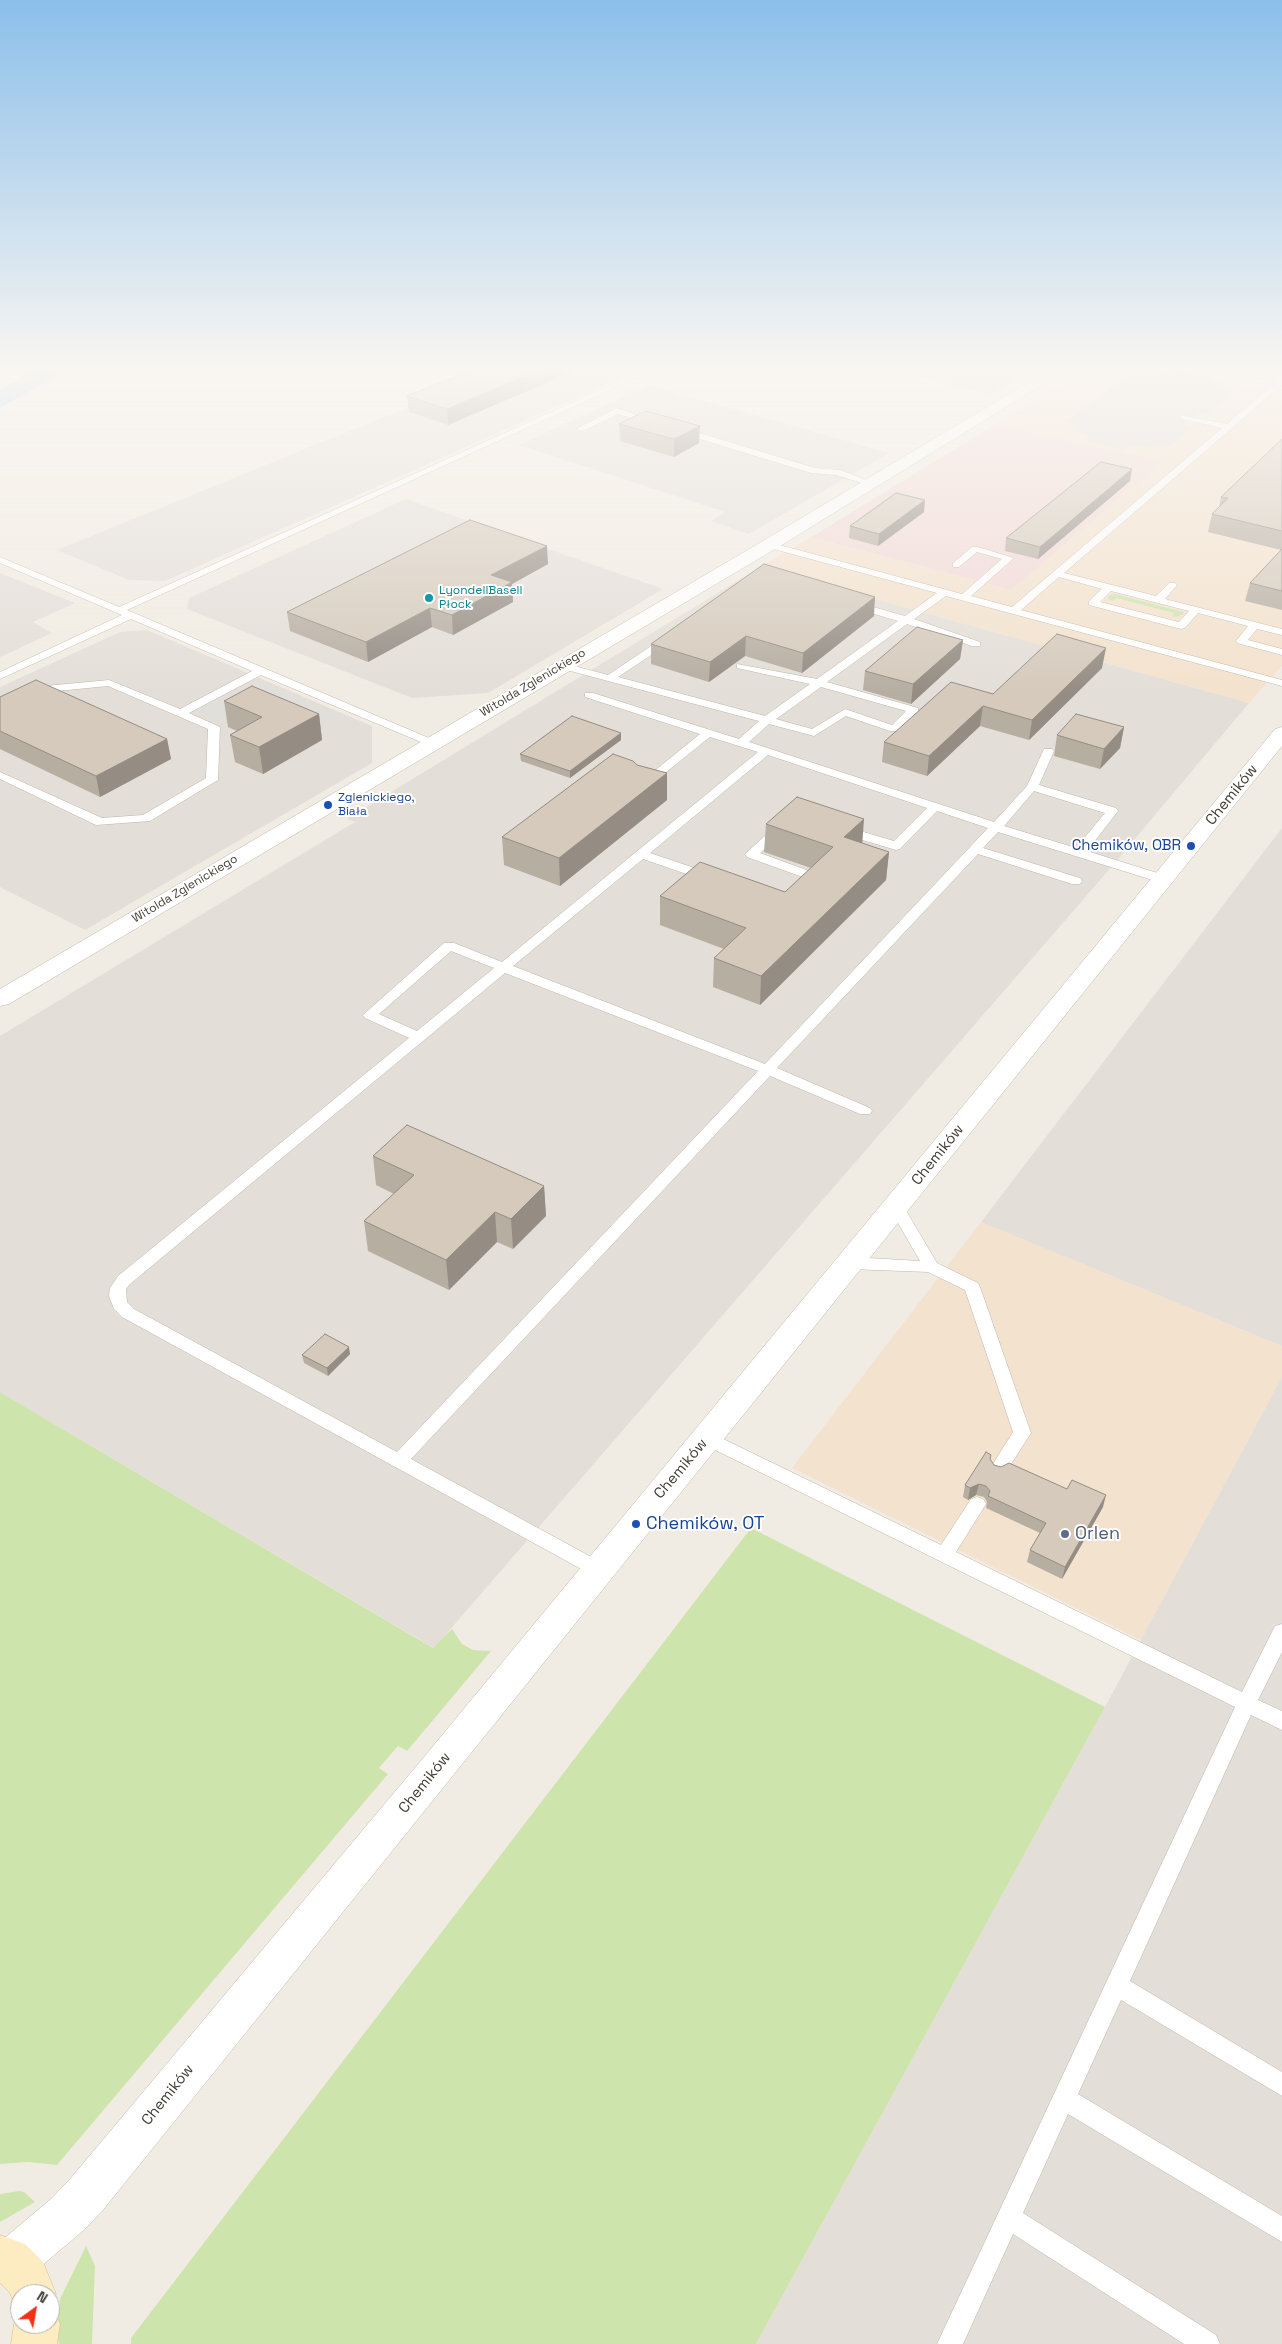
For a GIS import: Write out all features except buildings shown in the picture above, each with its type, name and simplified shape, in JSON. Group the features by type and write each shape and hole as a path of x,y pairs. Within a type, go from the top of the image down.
{"street":[{"name":"Witolda Zglenickiego","path":"0,999 884,475"},
{"name":"Chemików","path":"15,2271 87,2194 1282,733"}],"lane":[{"path":"117,611 417,475"},
{"path":"847,475 871,483"},
{"path":"1015,610 1170,475"},
{"path":"769,545 1282,683"},
{"path":"956,565 975,549 1009,558 964,597"},
{"path":"0,560 432,743"},
{"path":"1057,574 1282,632"},
{"path":"1158,600 1172,585"},
{"path":"1109,588 1093,602 1181,626 1196,610"},
{"path":"741,743 767,720 945,592"},
{"path":"843,601 976,644"},
{"path":"0,676 129,616"},
{"path":"1255,625 1241,642 1280,652"},
{"path":"610,678 674,636"},
{"path":"563,666 814,733 844,712 894,729 914,710 819,683 741,666"},
{"path":"180,713 260,671"},
{"path":"0,708 35,690 109,683 214,727 212,780 146,818 100,822 0,775"},
{"path":"589,695 1163,879"},
{"path":"641,788 708,733"},
{"path":"599,1570 128,1313 120,1305 118,1288 124,1280 766,751"},
{"path":"399,1461 996,827 1032,787 1048,751"},
{"path":"1032,787 1112,811 1078,853"},
{"path":"832,827 896,846 935,807"},
{"path":"788,822 751,854 816,878 803,892"},
{"path":"975,849 1076,881"},
{"path":"641,854 724,883"},
{"path":"419,1037 370,1015 449,946 768,1070 865,1111"},
{"path":"896,1206 931,1267"},
{"path":"850,1263 931,1267 972,1287 1022,1433 998,1470"},
{"path":"707,1438 1282,1721"},
{"path":"944,1555 977,1504"},
{"path":"950,2344 1247,1703 1282,1632"},
{"path":"1116,1985 1282,2085"},
{"path":"1063,2098 1282,2230"},
{"path":"1008,2217 1207,2344"}],"shaded area":[{"path":"240,475 402,475 165,581 129,580 57,550"},
{"path":"612,475 850,475 749,534 711,521 725,512"},
{"path":"912,475 1145,475 1012,590 811,537"},
{"path":"1144,475 1282,475 1282,666 1249,703 760,567 811,537 1012,590"},
{"path":"406,499 663,589 488,693 412,698 187,609 189,598"},
{"path":"760,567 1249,703 1108,871 434,1648 0,1392 0,1036 355,822 347,819"},
{"path":"0,573 75,603 33,622 52,633 0,657"},
{"path":"147,630 372,726 372,763 85,930 0,887 0,687 120,632"},
{"path":"259,683 336,716 308,731 229,724 195,709 222,695 229,698"},
{"path":"1282,828 1282,1346 981,1222"},
{"path":"981,1222 1282,1346 1282,1377 1141,1640 792,1468"},
{"path":"1282,1377 1282,2344 756,2344 1105,1707"}],"green space":[{"path":"1115,594 1183,612 1184,614 1174,617 1172,616 1174,613 1116,598 1113,601 1108,599 1108,596"},
{"path":"0,1392 433,1648 452,1629 462,1644 473,1650 491,1651 407,1751 398,1746 379,1768 388,1774 57,2165 28,2162 0,2164"},
{"path":"751,1528 1105,1707 756,2344 131,2344 131,2338"},
{"path":"24,2192 35,2202 0,2222 0,2194"},
{"path":"86,2246 95,2266 92,2344 59,2344 57,2336 57,2334 60,2334 60,2299"}],"place":[{"name":"LyondellBasell Płock","path":"429,598"},
{"name":"Zglenickiego, Biała","path":"328,805"},
{"name":"Chemików, OBR","path":"1191,846"},
{"name":"Chemików, OT","path":"636,1524"},
{"name":"Orlen","path":"1065,1534"}]}
